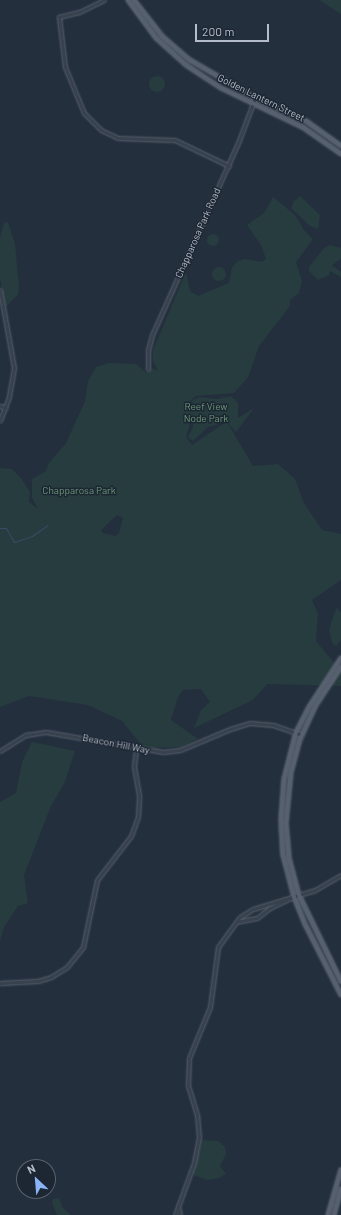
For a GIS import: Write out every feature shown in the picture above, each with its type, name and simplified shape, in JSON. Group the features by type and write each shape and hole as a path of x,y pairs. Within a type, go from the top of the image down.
{"main road":[{"name":"Golden Lantern Street","path":"128,0 156,38 180,60 213,84 302,127 341,154"},
{"name":"Golden Lantern Street","path":"134,0 160,33 190,60 255,98 306,121 341,146"},
{"path":"341,658 309,707 296,732 284,779 280,820 283,855 294,897 306,926 341,996"},
{"path":"341,667 316,705 302,735 291,772 286,811 289,858 299,895 341,981"},
{"path":"328,1215 341,1170"},
{"path":"334,1215 341,1189"}],"street":[{"path":"104,0 79,12 59,17 63,59 70,84 84,113 97,127 125,140 175,140 228,166"},
{"name":"Chapparosa Park Road","path":"148,369 148,350 152,335 228,166 255,98"},
{"path":"0,290 14,368 6,408 0,420"},
{"path":"0,406 6,408"},
{"name":"Beacon Hill Way","path":"0,750 26,736 46,732 136,749 163,752 180,750 230,729 250,724 269,724 302,735"},
{"path":"0,983 38,981 51,977 67,967 83,947 97,880 131,836 138,817 139,795 134,766 136,749"},
{"path":"236,922 257,918 270,908 323,886 341,874"},
{"path":"175,1215 194,1163 199,1137 197,1115 188,1086 189,1058 210,1007 218,947 236,922 252,909 265,903 294,897"},
{"path":"178,1206 179,1215"}],"green space":[{"path":"319,0 341,0 341,14"},
{"path":"157,76 164,81 165,84 160,91 157,92 150,87 149,84 154,77"},
{"path":"300,196 320,215 318,229 310,226 291,208 294,201"},
{"path":"273,197 295,215 304,230 313,239 296,262 302,281 299,293 290,300 290,306 259,346 248,377 234,393 196,396 186,405 188,409 193,400 199,397 217,399 231,396 238,403 238,418 254,408 236,432 227,422 253,466 278,464 295,479 304,503 322,530 341,534 341,580 312,600 318,614 316,641 341,671 341,686 267,684 253,700 194,728 201,710 210,702 201,689 183,690 178,697 171,720 198,739 180,747 144,748 122,721 88,705 29,696 0,707 0,468 12,469 21,478 30,492 29,502 38,509 32,497 32,479 45,472 49,463 66,443 85,401 88,381 96,367 109,363 136,364 147,373 152,368 158,371 153,361 153,350 186,272 190,291 198,296 229,283 232,267 238,261 245,259 262,262 266,259 261,245 247,225 264,213","holes":["192,417 193,427 188,437 193,441 208,427 226,422 192,445 186,437","117,515 123,518 119,533 115,536 103,533 101,530"]},
{"path":"8,222 15,244 19,288 18,294 6,307 0,279 0,237 4,223"},
{"path":"211,234 215,234 219,240 215,246 211,246 207,242 207,238"},
{"path":"330,245 341,248 341,259 332,265 341,272 341,277 330,271 329,275 318,280 309,271 309,267 324,248"},
{"path":"219,267 224,269 226,274 224,279 219,281 214,279 212,274 214,269"},
{"path":"336,608 341,612 341,640 336,646 332,643 329,630"},
{"path":"32,742 75,751 64,784 51,806 24,875 28,903 18,906 4,927 0,941 0,802 16,793 22,762"},
{"path":"202,1140 218,1141 225,1147 226,1154 220,1166 226,1174 219,1178 208,1180 193,1175"},
{"path":"59,1198 63,1208 71,1215 57,1215 52,1203 53,1199"}],"waterway":[{"path":"0,528 6,528 14,542 32,536 48,525"}],"park label":[{"name":"Reef View Node Park","path":"206,412"},
{"name":"Chapparosa Park","path":"79,491"}]}
